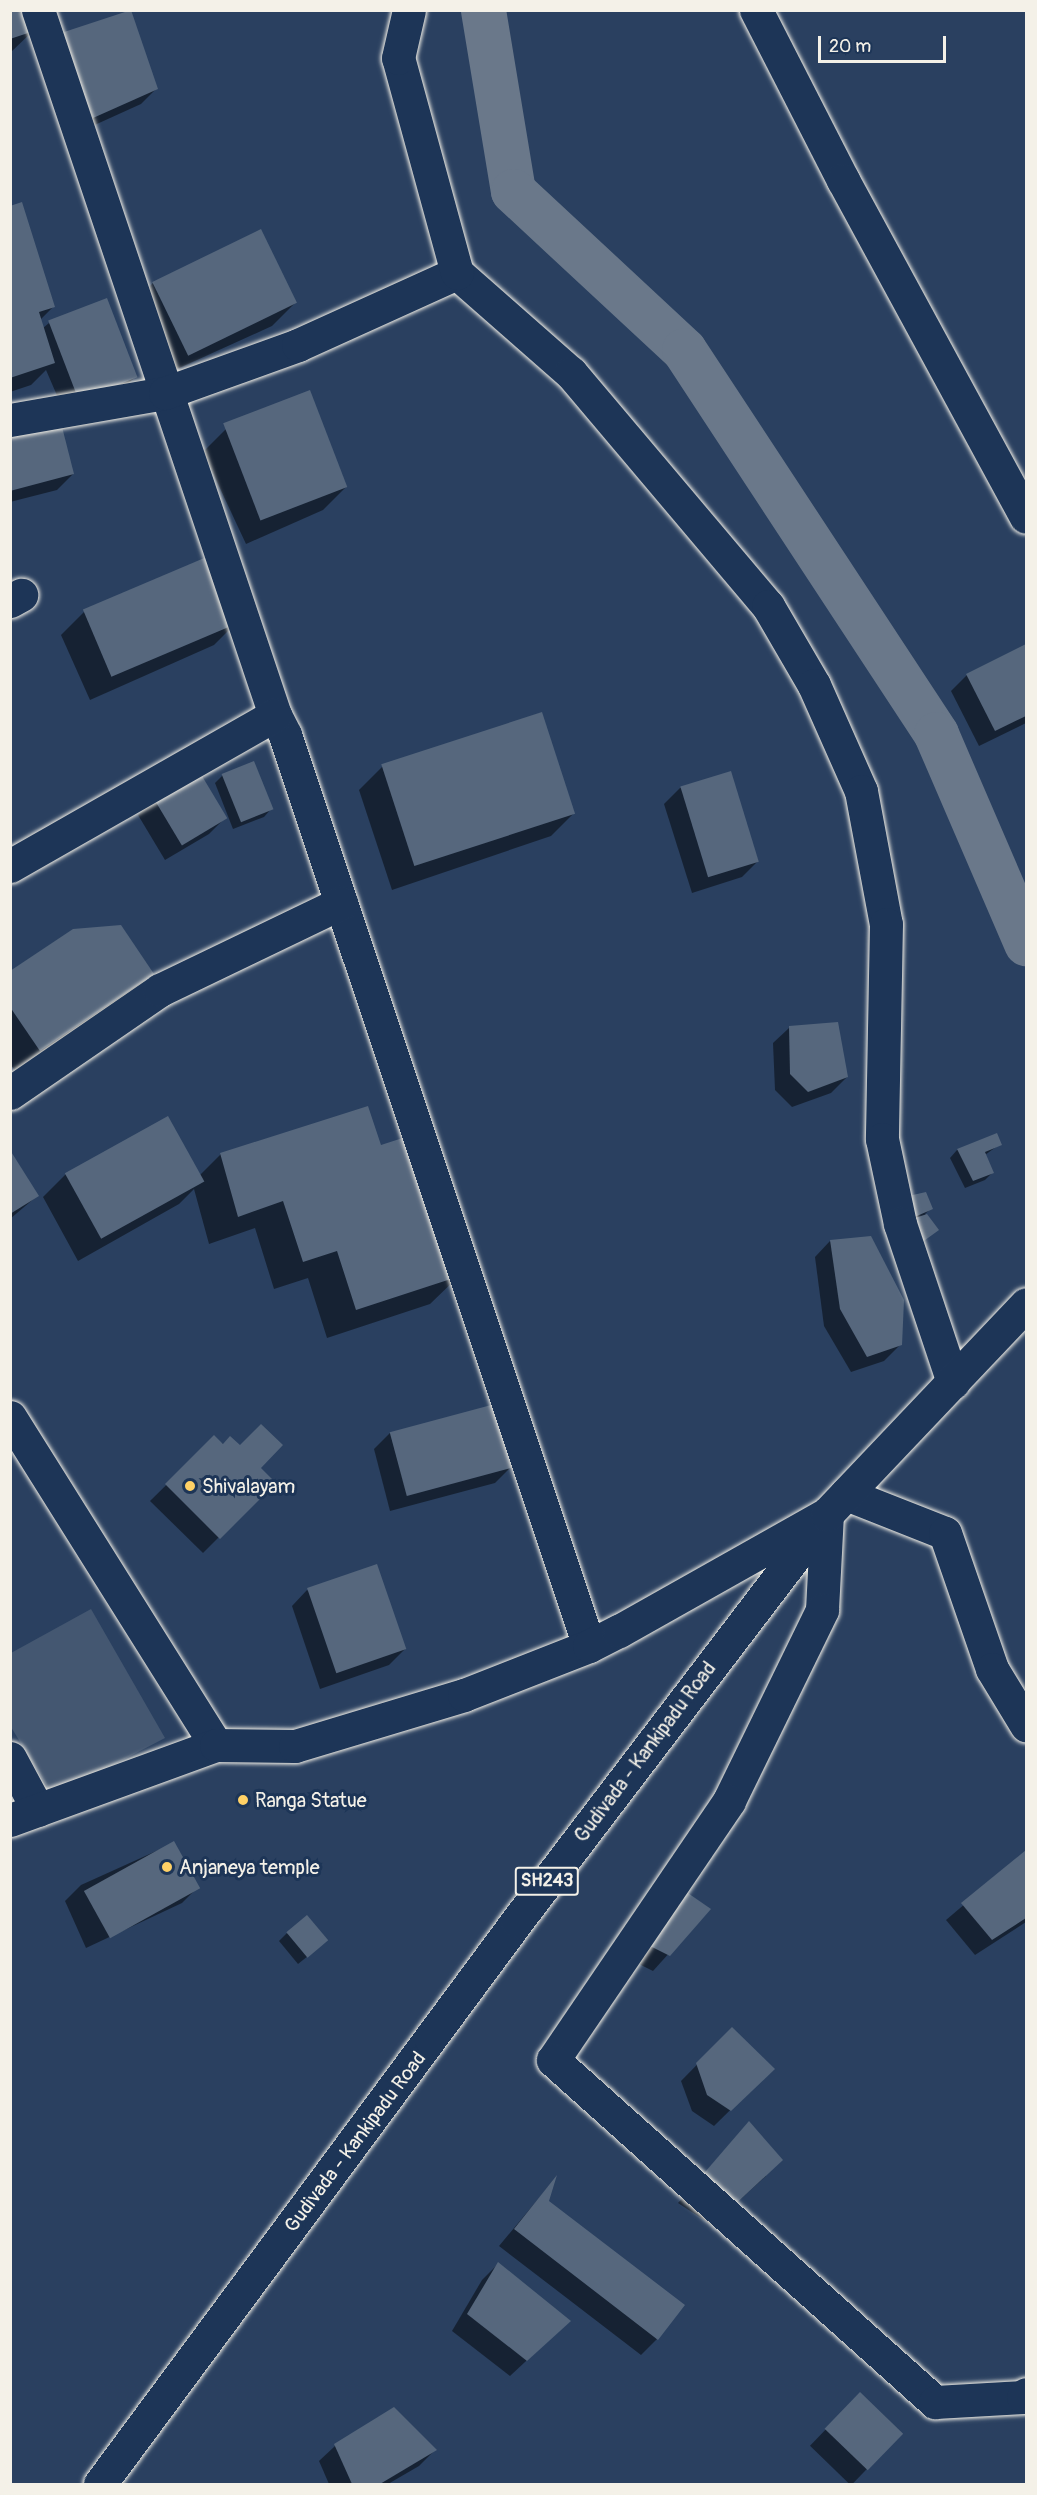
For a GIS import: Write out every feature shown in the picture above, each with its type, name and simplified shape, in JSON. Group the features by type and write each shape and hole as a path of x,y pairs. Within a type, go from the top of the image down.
{"street":[{"path":"38,10 165,393 275,715 285,735 589,1646"},
{"path":"409,10 399,58 456,273 571,373 768,606 814,685 861,791 886,924 882,1138 900,1224 953,1382"},
{"path":"756,10 843,180 1026,517"},
{"path":"10,420 165,393 298,345 456,273"},
{"path":"10,866 275,715"},
{"path":"10,1093 160,990 341,903"},
{"name":"Gudivada - Kankipadu Road","path":"100,2484 517,1921 836,1504 1026,1304"},
{"path":"10,1417 216,1745"},
{"path":"836,1504 822,1610 729,1801 553,2060 934,2402 1023,2397 1026,2394"},
{"path":"10,1758 24,1815 216,1745 294,1746 464,1695 589,1646 836,1504 945,1533 992,1669 1026,1725"}],"shaded area":[{"path":"91,1609 165,1738 53,1796 11,1727 11,1653"}],"building":[{"path":"10,10 28,10 34,31 10,39"},
{"path":"131,10 158,89 93,118 58,34"},
{"path":"22,202 55,307 39,312 55,363 10,378 10,206"},
{"path":"261,229 297,303 188,356 152,282"},
{"path":"107,298 137,377 79,400 48,321"},
{"path":"310,390 347,487 260,520 223,423"},
{"path":"60,419 74,474 10,491 10,432"},
{"path":"209,556 238,623 111,677 83,610"},
{"path":"1026,644 1026,716 995,731 966,674"},
{"path":"542,712 575,814 414,866 381,764"},
{"path":"254,761 273,809 241,822 222,774"},
{"path":"199,771 227,818 182,845 154,798"},
{"path":"731,771 759,862 708,877 680,786"},
{"path":"121,925 154,974 40,1051 10,1007 10,971 73,929"},
{"path":"838,1022 848,1077 808,1092 790,1074 789,1026"},
{"path":"368,1106 381,1145 415,1134 460,1276 356,1310 337,1251 303,1262 283,1201 238,1217 220,1153"},
{"path":"168,1116 204,1182 101,1239 65,1173"},
{"path":"997,1133 1002,1145 985,1152 994,1173 973,1181 957,1149"},
{"path":"10,1150 39,1196 10,1214"},
{"path":"926,1192 933,1209 903,1222 927,1214 939,1230 910,1251 895,1199"},
{"path":"871,1236 904,1300 902,1345 867,1357 840,1309 830,1240"},
{"path":"495,1404 512,1468 407,1496 390,1432"},
{"path":"261,1424 283,1445 261,1468 276,1483 220,1539 165,1484 214,1435 223,1444 230,1436 240,1445"},
{"path":"377,1564 406,1649 336,1673 307,1588"},
{"path":"174,1841 200,1888 110,1938 84,1891"},
{"path":"1026,1850 1026,1918 992,1940 961,1903"},
{"path":"682,1889 711,1909 670,1956 644,1943"},
{"path":"307,1915 328,1940 308,1958 286,1932"},
{"path":"732,2027 775,2069 731,2111 707,2095 696,2063"},
{"path":"749,2121 783,2160 729,2210 693,2186"},
{"path":"557,2175 549,2201 685,2305 658,2340 514,2229"},
{"path":"498,2262 571,2321 527,2361 467,2314"},
{"path":"860,2392 903,2434 868,2470 825,2429"},
{"path":"394,2407 437,2450 380,2484 352,2484 334,2444"}],"waterway":[{"path":"483,10 513,191 684,350 936,734 1026,943"}],"place":[{"name":"Shivalayam","path":"190,1486"},
{"name":"Ranga Statue","path":"243,1800"},
{"name":"Anjaneya temple","path":"167,1867"}]}
